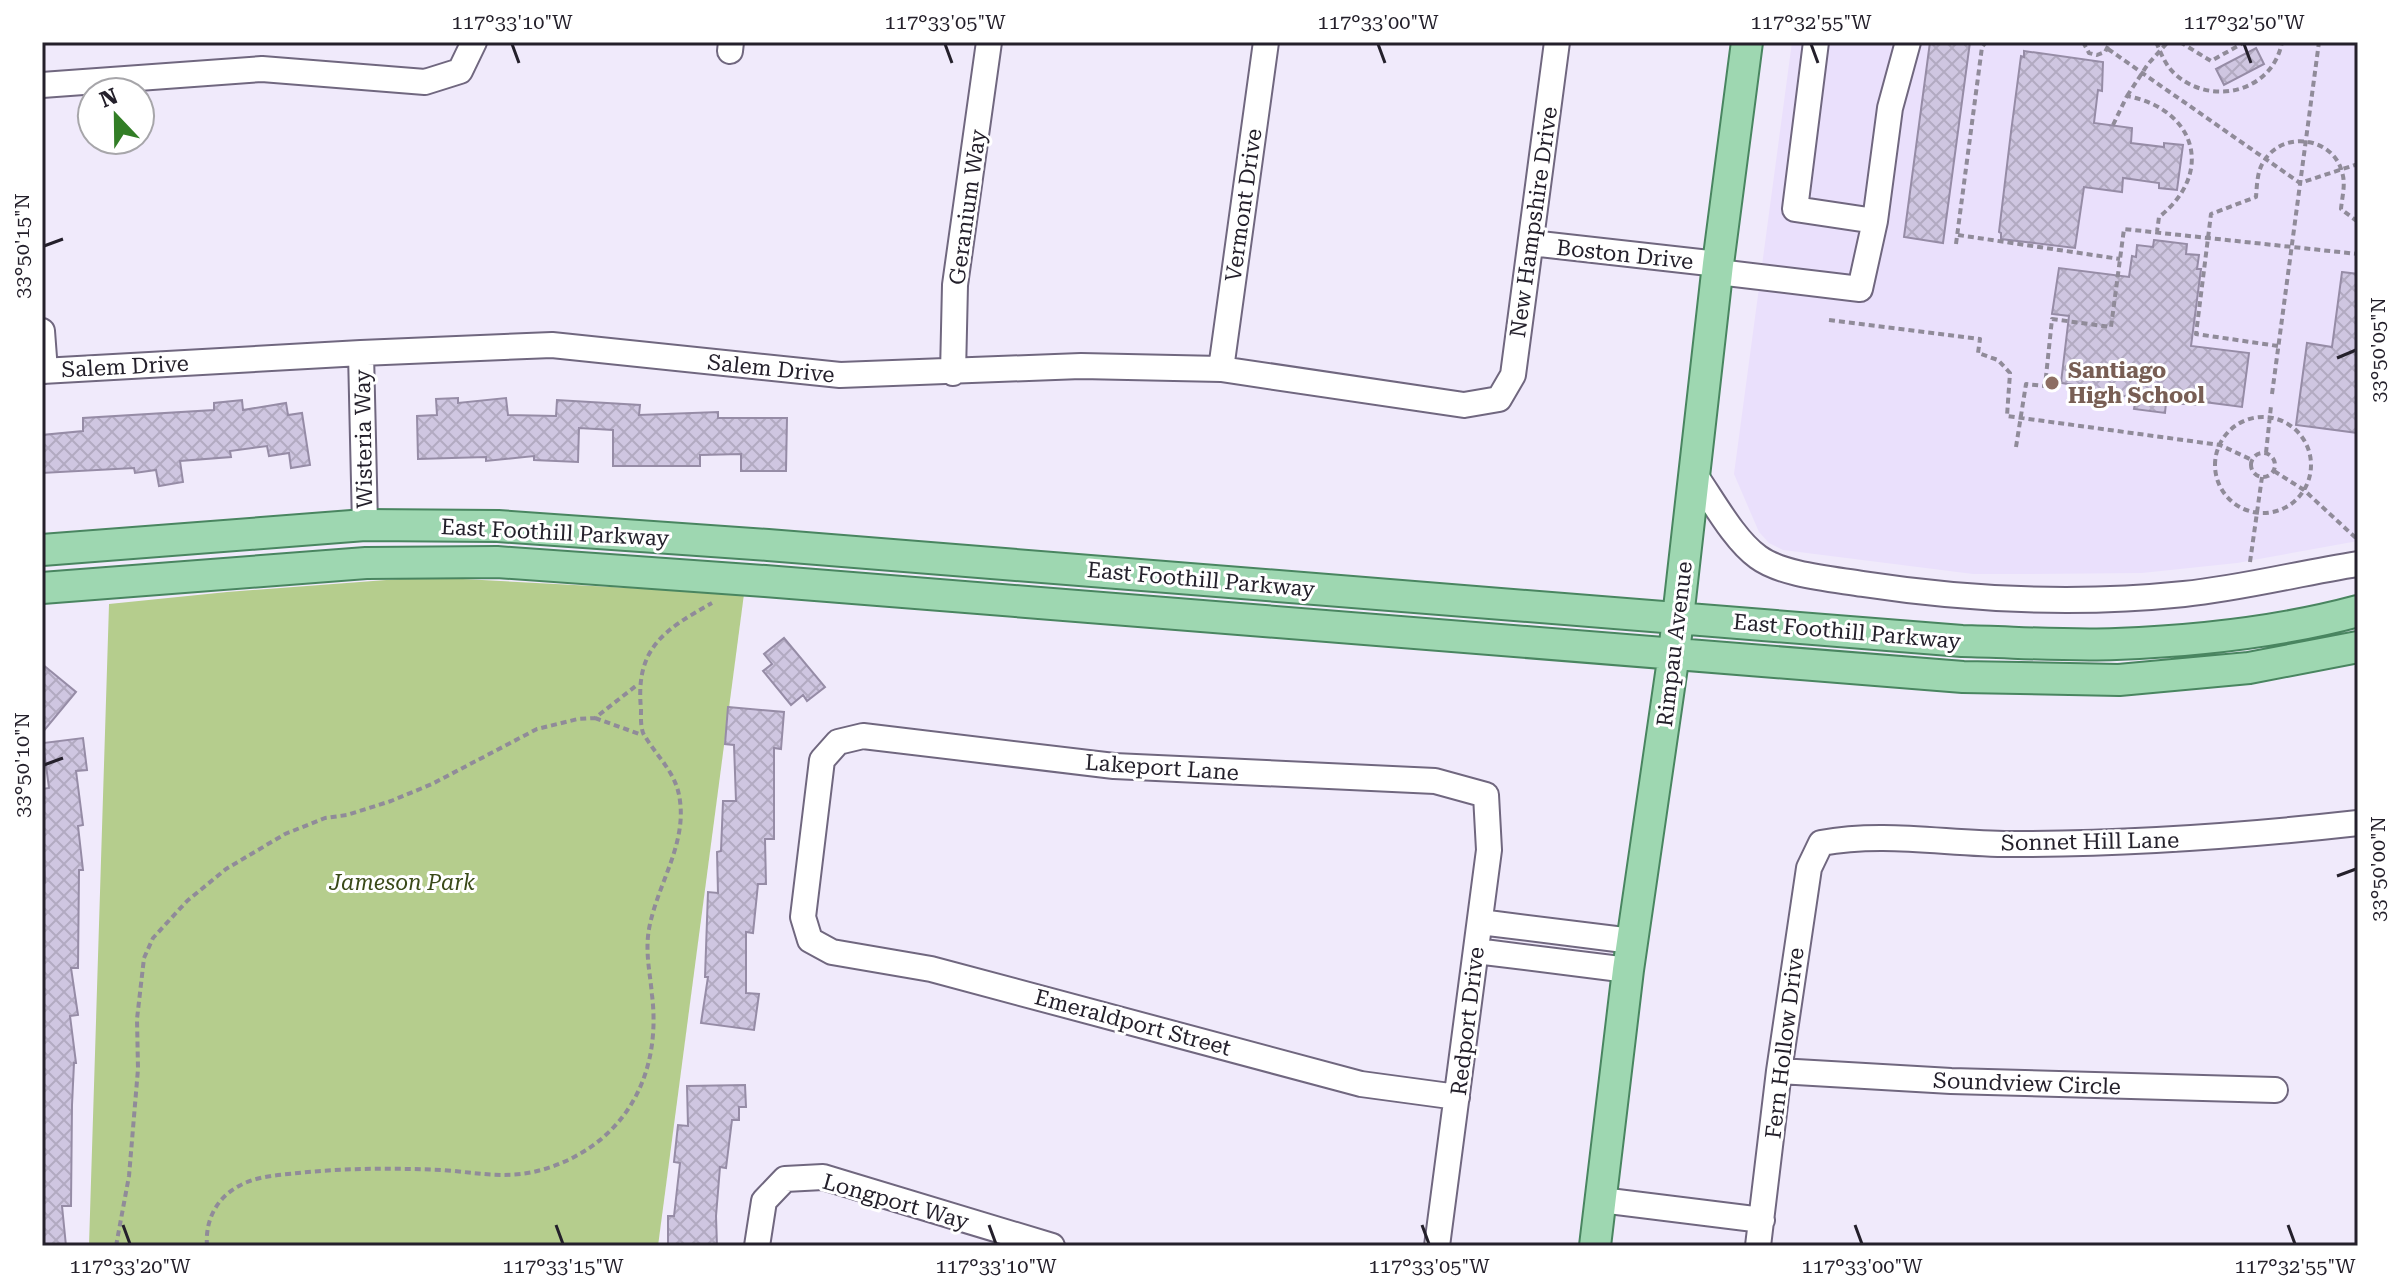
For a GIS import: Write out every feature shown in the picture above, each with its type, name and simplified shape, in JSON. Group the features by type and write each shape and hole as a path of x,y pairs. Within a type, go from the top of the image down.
{"main road":[{"name":"Rimpau Avenue","path":"1595,1246 1630,956 1679,617 1747,42"},
{"name":"East Foothill Parkway","path":"42,550 365,525 498,526 1962,641 2114,644 2238,633 2329,619 2358,611"},
{"name":"East Foothill Parkway","path":"42,588 366,563 497,562 1963,677 2119,680 2249,668 2358,647"}],"street":[{"path":"42,85 262,69 425,82 460,71 474,42"},
{"name":"Geranium Way","path":"953,373 955,285 989,42"},
{"name":"Vermont Drive","path":"1221,369 1266,42"},
{"name":"New Hampshire Drive","path":"1499,399 1513,375 1557,42"},
{"path":"1816,42 1795,209 1875,221 1890,108 1908,42"},
{"name":"Boston Drive","path":"1531,243 1860,289 1875,221"},
{"path":"42,331 44,371"},
{"name":"Salem Drive","path":"44,371 552,345 840,375 1081,366 1221,369 1464,405 1499,399"},
{"name":"Wisteria Way","path":"361,353 365,525"},
{"path":"1695,475 1759,558 1793,571 1880,586 2003,598 2158,596 2214,590 2358,564"},
{"name":"Lakeport Lane","path":"810,940 803,917 822,760 838,742 863,736 1114,766 1435,781 1486,795"},
{"name":"Redport Drive","path":"1437,1246 1489,850 1486,795"},
{"name":"Sonnet Hill Lane","path":"1821,843 1855,837 2006,844 2171,841 2358,823"},
{"name":"Fern Hollow Drive","path":"1758,1246 1779,1071 1809,868 1821,843"},
{"path":"1480,922 1544,930 1630,956"},
{"path":"1542,959 1544,930"},
{"name":"Emeraldport Street","path":"810,940 832,952 931,969 1361,1084 1457,1097"},
{"path":"1476,951 1542,959 1630,956"},
{"name":"Soundview Circle","path":"1779,1071 1951,1081 2275,1090"},
{"name":"Longport Way","path":"757,1246 764,1201 785,1179 823,1177 1052,1246"},
{"path":"1601,1200 1762,1220"}],"path":[{"path":"1956,244 1982,47 1986,42"},
{"path":"2083,42 2093,54 2102,54 2110,42"},
{"path":"2156,42 2172,72 2186,83 2222,93 2241,89 2259,80 2272,67 2282,42"},
{"path":"2113,125 2142,72 2168,42"},
{"path":"2180,42 2211,61 2245,42"},
{"path":"2272,394 2319,42"},
{"path":"2357,42 2358,73"},
{"path":"2108,49 2300,183"},
{"path":"2127,96 2151,102 2170,113 2183,130 2190,150 2191,168 2186,188 2180,198 2159,217 2157,232"},
{"path":"2278,346 2196,334 2211,214 2256,197 2259,171 2265,158 2285,143 2305,141 2329,151 2342,170 2344,186 2341,209 2358,222"},
{"path":"2300,183 2358,164"},
{"path":"2016,447 2026,384 2045,386 2052,319 2111,327 2124,229 2358,254"},
{"path":"1958,235 2120,259"},
{"path":"1829,320 1980,339 1978,353 1991,356 2010,373 2007,416 2220,445 2252,460"},
{"path":"2266,453 2271,406"},
{"path":"2269,417 2286,422 2305,440 2312,465 2304,490 2285,507 2257,512 2235,503 2223,490 2215,464 2220,445 2229,432 2243,421 2269,417"},
{"path":"2266,453 2274,460 2274,471 2268,477 2262,477 2253,472 2252,460 2258,454 2266,453"},
{"path":"2274,471 2304,490 2358,540"},
{"path":"2249,568 2262,477"},
{"path":"643,735 638,684 644,664 665,632 712,603"},
{"path":"595,718 638,684"},
{"path":"116,1246 129,1176 138,1069 137,1019 144,958 153,938 187,901 226,869 285,834 325,818 377,806 432,784 537,729 595,718 643,735 666,763 675,781 680,800 679,836 653,910 648,934 655,1026 651,1055 638,1094 614,1127 601,1140 564,1162 524,1174 494,1176 456,1171 370,1168 294,1174 243,1183 228,1193 214,1209 209,1220 207,1246"}],"shaded area":[{"name":"Santiago High School","path":"1792,42 2358,42 2358,541 2237,563 2142,573 2029,574 1973,574 1783,550 1769,543 1759,532 1734,474"}],"green space":[{"name":"Jameson Park","path":"426,577 744,594 658,1246 89,1246 109,604"}],"building":[{"path":"1930,42 1970,42 1943,243 1904,237"},
{"path":"2256,48 2264,64 2224,85 2216,69"},
{"path":"2024,51 2103,62 2102,91 2098,90 2094,123 2132,128 2131,143 2164,147 2164,143 2183,145 2177,190 2159,188 2159,183 2123,178 2122,192 2084,187 2075,248 2001,239 1999,232 2011,132"},
{"path":"2154,240 2187,244 2186,254 2199,255 2197,269 2201,269 2191,346 2249,353 2242,407 2204,402 2204,405 2166,403 2165,413 2134,409 2136,398 2061,383 2069,316 2052,314 2059,268 2129,277 2137,245 2153,247"},
{"path":"2342,272 2358,274 2358,433 2296,425 2307,343 2332,347"},
{"path":"458,398 458,403 506,398 508,415 556,416 557,400 640,405 639,415 718,412 718,418 787,418 786,471 741,471 741,454 700,455 700,466 613,466 613,430 579,428 578,462 534,460 534,456 486,461 486,457 418,459 417,416 437,415 436,399"},
{"path":"242,400 243,410 286,403 288,415 302,413 310,465 291,468 289,453 269,456 267,446 230,451 231,457 180,461 183,482 159,486 156,470 135,473 134,468 42,473 42,435 83,431 83,418 214,410 214,403"},
{"path":"784,638 825,687 807,701 803,695 791,705 763,671 772,664 764,654"},
{"path":"42,664 76,692 42,733"},
{"path":"728,707 784,712 781,749 774,748 774,839 765,839 766,884 758,884 753,933 746,932 746,993 759,994 754,1030 701,1023 708,977 705,977 708,892 718,893 717,852 721,851 723,801 736,801 734,745 725,744"},
{"path":"83,738 87,770 76,771 83,825 78,826 83,870 79,870 78,968 71,968 78,1015 70,1016 76,1063 72,1105 71,1206 62,1206 66,1246 42,1246 42,881 45,882 42,789 49,788 43,743"},
{"path":"745,1085 746,1107 739,1107 739,1120 732,1120 726,1168 720,1167 717,1246 668,1246 668,1216 674,1216 680,1163 674,1162 678,1125 688,1126 687,1086"}],"place":[{"name":"Santiago High School","path":"2052,383"}]}
